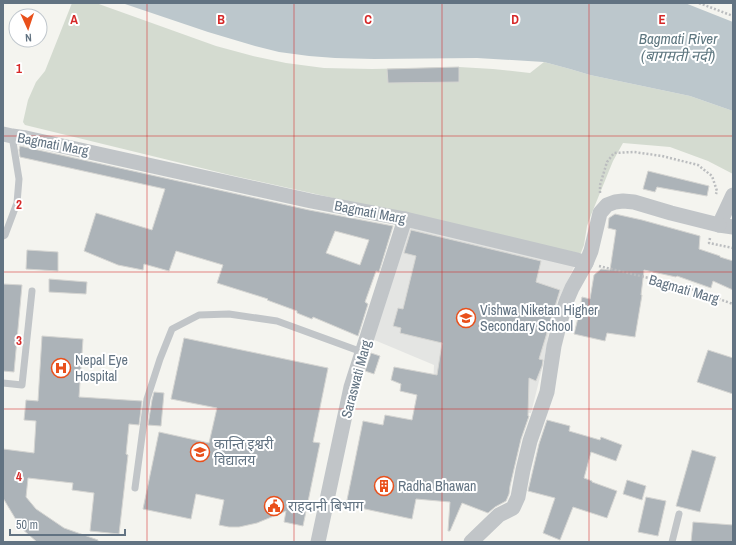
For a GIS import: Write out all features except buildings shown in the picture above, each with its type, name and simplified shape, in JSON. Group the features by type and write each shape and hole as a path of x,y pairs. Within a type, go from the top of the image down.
{"street":[{"name":"Bagmati Marg","path":"8,135 311,201 405,219 586,263"},
{"path":"471,542 499,515 512,508 518,497 530,441 547,392 554,346 560,322 572,288 591,251 600,213 607,205 622,201 634,202 671,213 722,222 733,195"},
{"name":"Saraswati Marg","path":"318,542 351,387 405,219"}],"lane":[{"path":"3,236 5,235 17,203 19,179 8,135"},
{"path":"3,383 22,385 32,291"},
{"path":"135,488 147,399 160,359 172,330 199,315 229,314 277,321 362,352"},
{"path":"672,542 679,514"}],"path":[{"path":"699,3 733,16"},
{"path":"600,213 600,185 607,162 614,153 634,152 662,156 698,165 712,176 717,191 716,198"},
{"path":"722,222 709,243 733,248"},
{"name":"Bagmati Marg","path":"586,263 686,288 733,304"}],"shaded area":[{"path":"72,3 96,3 216,46 286,63 324,68 372,69 459,67 530,73 544,62 590,75 690,96 733,111 733,174 708,161 670,147 623,143 613,161 591,215 587,226 584,245 580,255 230,175 25,125 23,122 28,100 36,82 45,71"},
{"name":"Vishwa Niketan Higher Secondary School","path":"407,227 575,265 555,310 531,413 432,409 434,365 372,339"}],"water":[{"name":"Bagmati River (बागमती नदी)","path":"122,3 685,3 733,22 733,111 690,96 590,75 544,62 477,58 335,58 279,52 208,32"}],"place":[{"name":"Vishwa Niketan Higher Secondary School","path":"466,318"},
{"name":"Nepal Eye Hospital","path":"61,368"},
{"name":"कान्ति इश्वरी विद्यालय","path":"200,452"},
{"name":"Radha Bhawan","path":"384,486"},
{"name":"राहदानी बिभाग","path":"274,506"}]}
